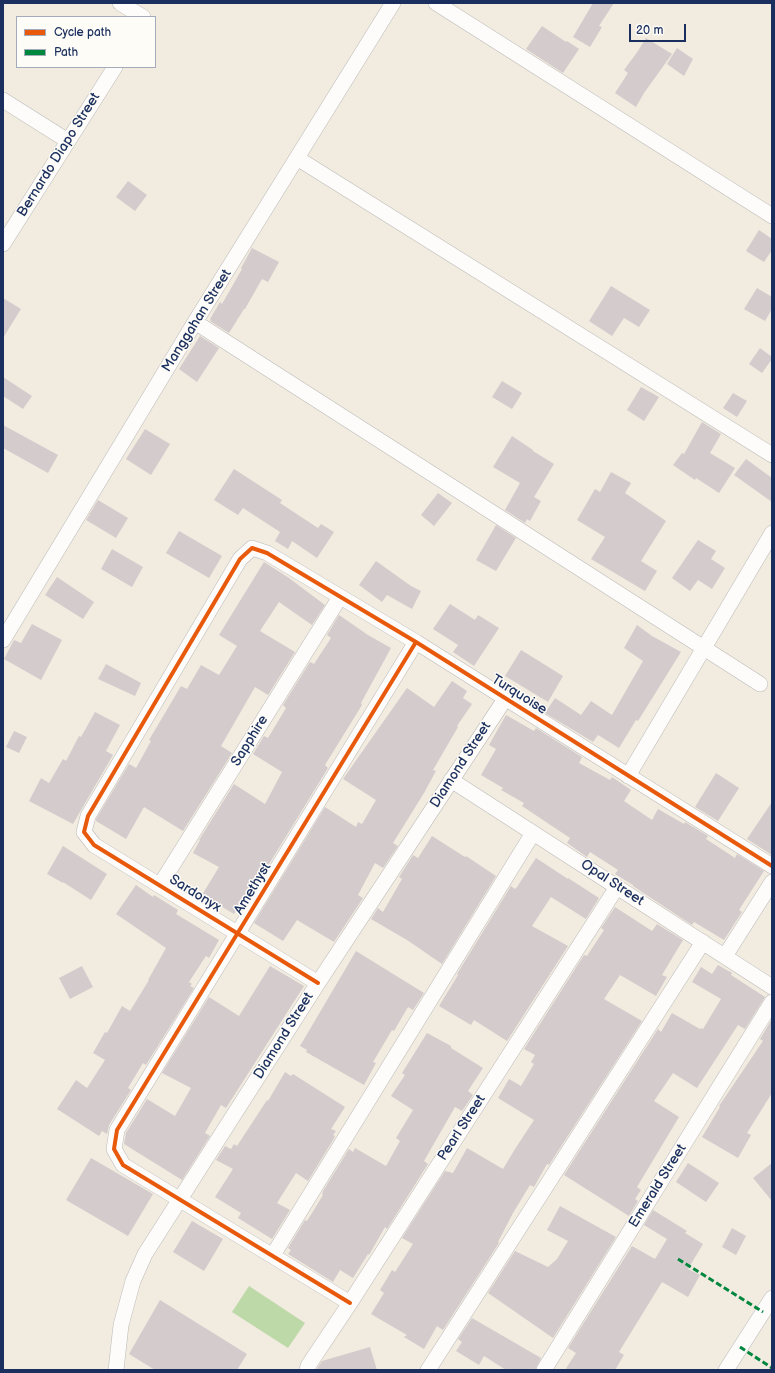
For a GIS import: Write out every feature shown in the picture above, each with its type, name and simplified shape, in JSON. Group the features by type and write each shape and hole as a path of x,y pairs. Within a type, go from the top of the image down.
{"street":[{"path":"120,3 141,16"},
{"name":"Manggahan Street","path":"3,640 195,322 393,3"},
{"path":"436,3 772,216"},
{"name":"Bernardo Diapo Street","path":"3,244 114,68"},
{"path":"3,100 68,141"},
{"path":"297,158 772,455"},
{"path":"195,322 760,684"},
{"path":"628,776 772,533"},
{"name":"Turquoise","path":"84,832 88,816 196,633 240,559 252,548 267,553 416,642 772,866"},
{"name":"Sapphire","path":"160,885 340,597"},
{"name":"Amethyst","path":"180,1200 123,1164 114,1149 117,1130 416,642"},
{"name":"Diamond Street","path":"116,1370 121,1325 132,1281 145,1254 318,983 505,699"},
{"name":"Opal Street","path":"451,780 772,987"},
{"name":"Sardonyx","path":"84,832 94,845 318,983"},
{"path":"273,1255 533,833"},
{"path":"725,956 772,882"},
{"name":"Pearl Street","path":"307,1370 308,1366 617,887"},
{"path":"428,1370 703,942"},
{"name":"Emerald Street","path":"544,1370 772,1002"},
{"path":"180,1200 350,1303"},
{"path":"726,1370 772,1298"}],"green space":[{"path":"249,1286 305,1323 288,1348 232,1312"}],"building":[{"path":"593,3 614,3 599,26 602,27 590,47 573,37"},
{"path":"542,26 579,49 563,73 526,49"},
{"path":"646,38 672,54 644,93 636,107 615,93 628,73 624,70"},
{"path":"677,48 693,59 684,76 667,64"},
{"path":"128,181 147,195 135,211 116,197"},
{"path":"759,230 772,239 772,250 764,262 746,251"},
{"path":"252,248 279,262 268,282 262,279 229,333 210,321 210,319 220,302 222,304"},
{"path":"611,286 650,310 639,327 624,318 612,336 589,321"},
{"path":"757,288 772,297 772,309 765,321 744,309"},
{"path":"3,298 21,309 3,338"},
{"path":"200,336 219,348 197,382 179,369"},
{"path":"760,348 772,357 762,373 749,364"},
{"path":"3,377 32,396 23,409 3,396"},
{"path":"502,381 522,393 512,409 492,397"},
{"path":"641,387 659,397 644,421 627,410"},
{"path":"733,393 747,401 737,417 723,408"},
{"path":"702,422 721,434 710,453 735,468 719,493 696,478 695,480 673,465 682,453 684,454"},
{"path":"3,425 58,455 48,473 3,448"},
{"path":"145,429 170,444 151,475 126,459"},
{"path":"512,436 554,464 534,497 541,501 530,521 527,519 525,523 505,510 520,483 493,467"},
{"path":"746,459 772,478 772,502 734,475"},
{"path":"234,469 282,500 280,503 318,528 321,524 334,532 317,558 292,541 288,549 275,541 280,532 243,508 238,515 214,500"},
{"path":"611,472 631,483 625,493 666,521 641,561 657,571 645,591 591,559 605,537 577,520 595,489 600,492"},
{"path":"438,493 452,503 434,526 421,515"},
{"path":"98,500 128,518 116,538 86,520"},
{"path":"496,525 516,538 496,571 476,560"},
{"path":"179,531 222,556 209,578 166,553"},
{"path":"698,540 716,551 711,559 725,568 712,589 698,580 690,591 672,578"},
{"path":"112,549 143,567 132,587 101,569"},
{"path":"376,561 411,586 421,591 412,609 387,595 382,602 359,585"},
{"path":"264,562 289,578 325,605 312,625 279,602 260,631 295,652 268,695 255,687 221,746 232,753 183,831 144,807 126,839 96,821 96,819 129,764 136,768 151,741 149,740 181,686 187,689 201,665 219,675 237,646 219,635"},
{"path":"57,577 94,602 83,619 45,595"},
{"path":"450,604 475,620 478,615 499,628 474,666 453,652 458,645 433,629"},
{"path":"339,615 368,635 391,648 361,703 362,705 325,765 328,768 239,913 236,911 234,914 202,895 219,867 193,853 199,840 234,784 265,804 282,772 253,754 264,736 268,738 286,708 283,705 310,662 314,664 331,638 327,635"},
{"path":"32,624 62,640 41,680 4,659 14,640 21,643"},
{"path":"637,625 652,636 681,652 638,721 636,720 619,748 598,735 593,742 545,713 555,698 581,715 591,701 612,715 643,661 624,648"},
{"path":"521,650 563,676 548,702 505,676"},
{"path":"106,664 141,683 135,696 98,679"},
{"path":"452,681 467,691 463,698 472,704 457,726 458,727 433,770 436,771 424,793 393,843 398,846 383,868 375,863 358,895 363,898 334,942 297,920 283,941 254,923 325,807 356,827 358,822 362,824 376,800 343,779 407,688 434,707"},
{"path":"95,712 120,725 106,751 113,755 73,824 29,801 41,778 49,783 63,759 66,761 79,736 81,737"},
{"path":"506,715 534,731 536,728 582,757 579,763 610,780 612,777 631,790 624,801 652,820 658,809 684,824 685,822 708,836 706,839 735,858 737,854 764,871 739,910 742,912 724,940 694,922 692,925 615,874 618,870 590,852 587,857 567,843 570,838 522,806 524,803 501,790 503,788 481,775 496,749 489,745"},
{"path":"14,731 27,737 19,753 6,747"},
{"path":"716,773 739,788 718,821 695,807"},
{"path":"772,802 772,855 747,839"},
{"path":"432,836 496,876 442,964 407,940 371,919 378,908 383,912 402,879 399,877 413,855 418,858"},
{"path":"63,846 107,874 91,900 63,882 47,874"},
{"path":"536,858 599,898 586,919 551,897 532,926 568,946 507,1041 474,1020 471,1025 439,1006 511,886 515,889 517,887"},
{"path":"136,885 153,897 154,895 178,910 176,914 219,940 209,958 206,956 189,982 192,984 190,986 194,988 146,1065 143,1063 128,1088 131,1090 109,1125 107,1134 102,1131 99,1136 57,1109 76,1080 87,1088 105,1060 93,1053 105,1032 107,1033 122,1006 130,1011 166,948 116,914"},
{"path":"615,907 652,931 657,924 683,940 662,975 667,977 656,996 620,975 604,999 642,1021 549,1165 547,1164 534,1187 530,1185 513,1213 498,1242 499,1243 443,1330 437,1326 424,1349 404,1337 407,1335 371,1314 384,1293 380,1290 392,1270 395,1272 413,1244 402,1238 445,1171 453,1173 467,1148 503,1169 534,1120 498,1098 509,1079 521,1086 534,1064 531,1062 535,1055 524,1049 584,955 587,956 604,930 601,928"},
{"path":"356,951 424,993 413,1010 408,1007 394,1031 392,1030 373,1062 376,1063 364,1085 306,1052 307,1050 300,1046"},
{"path":"718,965 732,973 731,975 765,997 745,1029 738,1025 697,1088 673,1073 654,1101 679,1117 637,1187 641,1190 635,1199 638,1201 629,1216 564,1175 658,1029 661,1032 672,1013 700,1029 703,1029 721,999 692,982 701,967 712,974"},
{"path":"82,966 93,987 70,999 59,978"},
{"path":"270,966 304,986 226,1108 221,1105 205,1133 210,1136 182,1180 124,1144 126,1133 147,1099 175,1116 191,1088 162,1073 209,997 239,1016"},
{"path":"772,1019 772,1093 747,1133 751,1135 738,1158 702,1137 720,1107 719,1106 763,1041 760,1039"},
{"path":"427,1033 451,1046 451,1048 483,1068 468,1091 473,1095 462,1111 455,1107 424,1161 428,1164 387,1229 385,1227 369,1255 368,1254 353,1278 340,1270 333,1282 288,1254 291,1250 288,1248 305,1220 307,1221 323,1195 323,1191 349,1149 353,1152 355,1148 386,1166 400,1141 396,1138 413,1110 391,1096 405,1075 402,1073"},
{"path":"285,1072 291,1076 293,1074 345,1107 331,1129 336,1131 333,1135 335,1136 333,1140 308,1181 296,1173 277,1203 290,1210 272,1239 238,1218 241,1213 215,1197 233,1169 216,1160 225,1146 231,1149 234,1144 237,1146 267,1100 268,1101"},
{"path":"91,1158 153,1194 128,1236 66,1200"},
{"path":"688,1163 719,1183 706,1202 676,1182"},
{"path":"772,1163 772,1201 753,1178"},
{"path":"560,1206 616,1237 553,1338 488,1293 515,1251 548,1267 557,1259 568,1241 547,1230"},
{"path":"653,1210 687,1231 685,1233 703,1244 688,1269 700,1275 688,1297 662,1282 619,1352 624,1355 615,1370 565,1370 576,1353 568,1348 632,1246 655,1259 667,1239 644,1225"},
{"path":"192,1221 223,1239 204,1271 173,1252"},
{"path":"732,1228 746,1236 736,1255 722,1247"},
{"path":"160,1300 247,1354 237,1370 155,1370 129,1354"},
{"path":"472,1318 541,1358 535,1370 506,1370 484,1356 479,1365 456,1351 462,1342 458,1339"},
{"path":"370,1347 377,1370 316,1370 322,1361"}],"marked path":[{"path":"678,1259 763,1312"},
{"path":"740,1347 772,1368"}],"cycle path":[{"path":"318,983 94,845 84,832 88,816 240,559 252,548 267,553 416,642 772,866"},
{"path":"350,1303 123,1165 114,1149 117,1130 416,642"}]}
